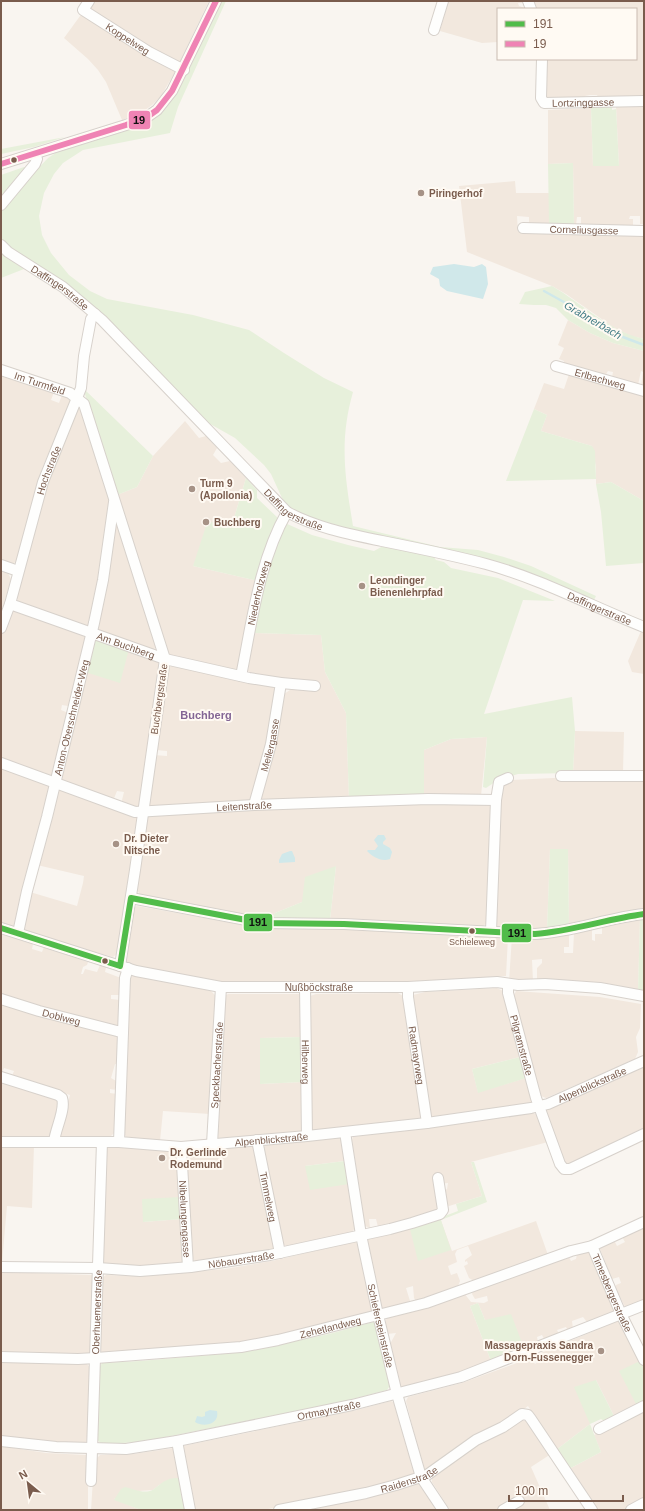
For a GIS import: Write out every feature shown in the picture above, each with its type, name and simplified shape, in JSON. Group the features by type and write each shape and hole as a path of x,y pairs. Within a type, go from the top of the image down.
{"street":[{"name":"Koppelweg","path":"89,1 83,10 130,40 184,70"},
{"path":"1,164 126,125 147,117 157,110 166,101 184,70 216,1"},
{"path":"434,30 442,1"},
{"name":"Lortzinggasse","path":"542,60 542,98 544,103 644,101"},
{"path":"1,205 35,164 37,159 35,154"},
{"name":"Corneliusgasse","path":"523,228 644,231"},
{"name":"Daffingerstraße","path":"1,245 8,252 63,288 95,314 287,512 314,525 341,533 478,562 519,574 574,596 644,627"},
{"name":"Hochstraße","path":"1,628 10,604 43,482 81,388 84,356 91,320 95,314"},
{"name":"Erlbachweg","path":"556,366 644,391"},
{"name":"Im Turmfeld","path":"1,370 70,393 77,398"},
{"name":"Buchbergstraße","path":"77,398 84,404 165,659 131,898 124,967"},
{"name":"Anton-Oberschneider-Weg","path":"18,933 26,891 55,783 92,633 103,580 115,500"},
{"name":"Niederholzweg","path":"241,676 266,564 272,544 287,512"},
{"path":"1,565 18,571"},
{"name":"Am Buchberg","path":"10,604 165,659 241,676 281,683 315,686"},
{"name":"Meilergasse","path":"254,805 271,744 281,683"},
{"name":"Leitenstraße","path":"1,763 135,812 254,805 428,799 496,800"},
{"path":"561,776 644,776"},
{"path":"491,931 496,800 499,782 508,778"},
{"path":"131,898 262,923 344,924 535,934 556,933 627,916 644,914"},
{"name":"Nußböckstraße","path":"1,928 124,967 156,975 221,987 408,987 497,982 508,984 600,988 644,996"},
{"path":"119,1142 125,978 124,967"},
{"name":"Pilgramstraße","path":"508,984 508,993 536,1098 540,1106"},
{"name":"Speckbacherstraße","path":"212,1144 221,987"},
{"name":"Hilberweg","path":"305,987 307,1136"},
{"name":"Radmayrweg","path":"408,987 408,997 427,1123"},
{"name":"Doblweg","path":"1,999 39,1011 123,1032"},
{"name":"Alpenblickstraße","path":"1,1142 119,1142 181,1147 307,1136 427,1123 548,1104 644,1061"},
{"path":"1,1077 58,1095 62,1098 63,1105 54,1142"},
{"path":"540,1106 560,1164 564,1169 570,1169 644,1134"},
{"name":"Schiefersteinstraße","path":"345,1132 361,1235 397,1394 421,1477 443,1510"},
{"name":"Timmelweg","path":"257,1140 280,1253"},
{"name":"Oberhuemerstraße","path":"91,1481 102,1142"},
{"name":"Nibelungengasse","path":"181,1147 188,1267"},
{"name":"Nöbauerstraße","path":"1,1267 98,1268 140,1271 188,1267 242,1260 280,1253 412,1223 440,1214 443,1210 438,1178"},
{"name":"Zehetlandweg","path":"1,1357 96,1358 241,1347 306,1334 426,1303 576,1249 592,1246 644,1222"},
{"name":"Timesbergerstraße","path":"592,1246 621,1314 644,1360"},
{"name":"Ortmayrstraße","path":"1,1441 56,1448 126,1449 177,1441 352,1405 461,1377 644,1305"},
{"path":"599,1429 644,1406"},
{"name":"Raidenstraße","path":"279,1510 303,1508 366,1493 427,1475 476,1440 525,1414 531,1419 592,1510"},
{"path":"177,1441 190,1510"},
{"path":"503,1510 519,1501"},
{"path":"631,1510 644,1503"}],"shaded area":[{"path":"91,1 209,1 175,72 161,96 141,113 122,120 106,82 98,70 64,38"},
{"path":"448,1 523,1 523,3 518,3 519,6 525,8 497,8 497,42 482,43 440,31"},
{"path":"534,1 644,1 644,97 598,97 597,95 590,95 585,96 584,98 550,101 545,96 545,60 637,60 637,8 537,8"},
{"path":"644,105 644,224 640,224 640,216 630,216 629,219 633,219 633,227 581,225 581,217 577,217 576,225 574,225 573,163 548,164 548,110 591,108 593,166 619,166 616,106"},
{"path":"515,181 516,193 549,193 549,224 529,223 529,217 517,216 518,232 644,235 644,339 631,336 613,327 552,286 467,252 459,186"},
{"path":"568,320 590,333 613,343 644,351 644,387 641,387 643,372 641,371 638,385 612,377 613,372 608,371 605,376 564,365 564,361 559,359 564,348 558,345"},
{"path":"569,374 644,394 644,501 611,482 596,484 596,467 592,446 541,431 547,415 534,409 544,383 564,389"},
{"path":"1,375 54,392 51,400 59,403 62,395 69,398 71,401 42,468 16,562 12,564 1,561"},
{"path":"81,409 109,497 102,558 89,625 87,626 20,603 17,597 44,490 76,410"},
{"path":"185,421 199,438 206,436 217,448 213,455 221,463 230,461 246,478 234,518 193,566 258,581 237,669 235,670 170,655 167,653 117,495 137,487 153,456"},
{"path":"118,523 156,647 153,650 99,630 96,626 113,524"},
{"path":"1,571 8,573 11,579 3,607 1,607"},
{"path":"14,609 84,634 86,639 72,701 68,706 62,705 61,710 66,712 68,715 53,775 47,778 1,760 1,636"},
{"path":"641,631 644,632 644,674 632,672 628,661"},
{"path":"254,633 321,635 325,672 346,713 349,799 264,802 261,798 284,694 293,688 318,682 251,674 248,671"},
{"path":"129,649 157,660 160,668 140,806 136,809 121,804 124,792 117,791 113,801 62,782 60,777 85,672"},
{"path":"171,666 272,686 277,692 272,729 253,797 249,800 242,802 152,808 148,802 154,755 167,756 167,751 156,750 168,667"},
{"path":"575,731 624,732 623,772 573,773"},
{"path":"487,737 481,796 424,796 424,750 451,739"},
{"path":"1,767 49,785 50,788 16,924 11,927 1,923"},
{"path":"553,778 644,779 644,910 569,926 568,849 550,849 547,930 496,926 501,790 505,782 512,780"},
{"path":"61,789 139,816 118,953 113,957 24,932 22,930 30,892 77,906 84,876 37,865 58,791"},
{"path":"490,803 493,807 487,923 483,926 330,920 336,866 302,902 275,913 271,919 257,918 141,896 137,890 147,818 149,816 344,806"},
{"path":"137,906 262,928 344,929 508,937 506,976 417,981 246,983 227,981 226,983 126,964 125,960 134,907"},
{"path":"640,918 638,991 537,981 537,968 542,963 542,959 532,960 533,981 509,982 512,936 569,934 569,947 564,947 564,953 573,953 574,933 592,929 592,940 595,941 595,934 602,934 602,927"},
{"path":"1,933 33,944 32,949 42,952 44,947 88,962 87,965 83,967 81,974 83,974 85,969 97,972 100,965 106,967 105,972 121,978 120,995 111,995 111,999 120,1000 120,1025 118,1026 42,1008 1,995"},
{"path":"134,975 211,991 216,996 210,1114 163,1111 160,1141 127,1138 124,1134 130,980"},
{"path":"497,988 503,991 520,1057 472,1069 478,1092 526,1078 532,1102 530,1104 432,1117 413,995 425,992"},
{"path":"516,991 600,997 641,1004 640,1028 636,1037 638,1052 635,1059 546,1098 541,1096 516,1006 514,995"},
{"path":"398,993 403,996 404,999 422,1118 314,1131 312,1129 310,996 316,994"},
{"path":"228,994 299,994 301,996 302,1037 260,1038 260,1084 303,1082 302,1131 218,1138 225,996"},
{"path":"1,1002 119,1036 118,1064 115,1064 111,1078 118,1082 117,1090 110,1089 110,1093 117,1094 116,1131 111,1136 64,1138 60,1135 70,1095 12,1076 14,1071 4,1068 1,1073"},
{"path":"644,1065 644,1131 568,1166 563,1164 545,1112 547,1108"},
{"path":"1,1080 58,1099 60,1103 50,1136 1,1138"},
{"path":"533,1113 538,1115 548,1142 471,1162 482,1196 449,1206 444,1203 442,1192 447,1189 448,1183 440,1184 434,1176 434,1185 439,1208 437,1211 378,1227 376,1219 369,1219 370,1228 365,1226 352,1140 353,1137"},
{"path":"341,1138 345,1161 305,1166 349,1184 355,1228 352,1232 288,1247 283,1244 264,1147 266,1144"},
{"path":"1,1145 34,1145 32,1208 7,1206 2,1263 1,1263"},
{"path":"251,1145 255,1148 275,1246 273,1250 196,1262 192,1258 186,1154 188,1150"},
{"path":"107,1147 175,1150 178,1154 181,1197 143,1222 182,1219 185,1259 180,1265 144,1267 103,1263"},
{"path":"440,1218 452,1251 536,1221 548,1255 474,1281 469,1278 464,1266 468,1264 465,1260 472,1255 468,1246 457,1250 455,1254 457,1262 448,1266 451,1275 457,1273 460,1281 458,1286 416,1301 414,1298 413,1286 406,1288 410,1301 387,1309 382,1308 367,1241 369,1239 410,1229"},
{"path":"644,1225 644,1303 629,1309 625,1307 615,1287 621,1283 619,1277 612,1279 600,1249 601,1245 612,1240 617,1246 625,1242 621,1235"},
{"path":"356,1242 361,1252 373,1309 370,1313 299,1332 242,1342 103,1354 100,1350 102,1278 106,1275 139,1276 225,1269 272,1261"},
{"path":"587,1251 593,1256 616,1310 614,1314 587,1322 583,1317 572,1321 573,1329 568,1331 566,1327 557,1330 559,1334 546,1340 542,1335 537,1337 538,1342 524,1348 485,1320 478,1303 470,1306 491,1361 449,1377 406,1388 402,1387 390,1344 396,1333 387,1334 385,1322 387,1318 428,1307 464,1293 471,1302 484,1303 488,1301 487,1296 475,1299 472,1294 474,1289 569,1257 571,1261 576,1259 577,1254"},
{"path":"1,1272 92,1275 93,1350 88,1354 1,1353"},
{"path":"618,1321 640,1361 637,1406 615,1418 596,1380 590,1424 556,1450 528,1406 428,1470 423,1468 406,1401 408,1397 462,1383 525,1360 526,1363 532,1359 535,1364 539,1361 536,1355"},
{"path":"1,1362 87,1364 91,1369 89,1436 87,1436 86,1442 74,1444 16,1439 1,1436"},
{"path":"391,1401 395,1403 415,1471 411,1477 352,1493 263,1510 193,1510 182,1448 183,1446 357,1410"},
{"path":"644,1410 644,1499 624,1510 596,1510 569,1469 601,1452 594,1435"},
{"path":"520,1420 526,1421 545,1450 549,1450 551,1454 531,1467 550,1510 450,1510 432,1482 432,1477 478,1444"},
{"path":"1,1446 46,1453 86,1455 88,1460 88,1510 1,1510"},
{"path":"174,1448 180,1478 159,1485 153,1490 138,1491 114,1499 141,1510 91,1510 94,1464 95,1460 100,1455 133,1454"},
{"path":"419,1481 437,1510 309,1510 309,1508"}],"green space":[{"path":"221,1 226,1 178,107 170,133 83,150 63,163 54,174 44,193 39,216 42,235 51,253 69,275 90,291 107,299 193,315 249,330 324,378 353,392 346,427 345,459 353,526 440,547 478,550 504,557 531,566 596,596 594,600 546,579 520,570 336,528 289,508 282,498 271,474 264,465 235,438 205,421 90,304 8,247 1,239 1,211 11,197 48,158 60,150 129,129 161,112 171,101 184,80"},
{"path":"612,106 612,110 616,109 616,106 619,166 593,166 591,108"},
{"path":"65,137 34,147 1,154 1,149"},
{"path":"573,163 574,225 549,224 548,164"},
{"path":"24,167 26,168 1,196 1,175"},
{"path":"1,253 24,269 1,278"},
{"path":"552,286 619,330 644,339 644,351 613,343 590,333 568,320 556,308 546,305 519,304 525,292"},
{"path":"83,388 153,456 137,487 117,495"},
{"path":"534,409 547,415 541,431 592,446 595,451 596,479 506,481"},
{"path":"246,478 257,490 257,498 279,519 258,581 193,566 207,523 234,518"},
{"path":"611,482 644,501 644,563 606,566 601,512 596,484"},
{"path":"285,523 312,535 374,551 383,546 434,557 436,560 444,562 451,568 498,578 555,601 523,600 484,714 572,697 575,731 573,773 518,774 498,780 486,788 483,787 487,737 451,739 424,750 424,796 349,799 346,713 325,672 321,635 254,633 268,564"},
{"path":"95,638 129,649 120,683 85,672"},
{"path":"550,849 568,849 569,926 547,930"},
{"path":"336,866 330,920 271,919 275,913 302,902 305,877"},
{"path":"640,918 644,918 644,992 638,991"},
{"path":"302,1037 303,1082 260,1084 260,1038"},
{"path":"520,1057 526,1078 478,1093 472,1069"},
{"path":"345,1161 349,1184 310,1190 305,1166"},
{"path":"471,1162 474,1162 487,1202 441,1220 451,1250 418,1261 410,1229 458,1211 456,1204 482,1196"},
{"path":"181,1197 182,1219 143,1222 142,1199"},
{"path":"478,1303 485,1320 511,1314 524,1348 491,1361 470,1306"},
{"path":"373,1322 375,1323 391,1384 387,1390 337,1403 141,1442 102,1444 97,1440 99,1368 102,1363 245,1352 329,1334"},
{"path":"640,1361 644,1368 644,1403 637,1406 619,1371"},
{"path":"596,1380 615,1418 606,1422 601,1419 590,1424 574,1387"},
{"path":"590,1424 601,1452 569,1469 556,1450"},
{"path":"180,1478 186,1510 141,1510 114,1500 121,1489 125,1487 147,1492 169,1479"}],"water":[{"path":"454,264 474,267 482,264 486,267 488,284 483,299 447,291 440,286 439,279 430,274 433,267"},
{"path":"378,835 384,835 386,839 383,844 390,848 392,852 390,859 383,860 377,858 367,851 375,850 378,846 374,840"},
{"path":"292,851 295,862 279,863 282,854"},
{"path":"210,1410 217,1411 214,1422 203,1425 195,1422 197,1416 205,1416 205,1412"}],"waterway":[{"name":"Grabnerbach","path":"544,291 580,311 615,334 644,345"}],"transit line":[{"name":"19","path":"1,164 126,125 147,117 157,110 172,91 216,1"},
{"name":"191","path":"131,898 262,923 344,924 535,934 644,914"},
{"name":"191","path":"120,966 131,898"},
{"name":"191","path":"1,928 120,966"}],"place":[{"name":"Piringerhof","path":"421,193"},
{"name":"Turm 9 (Apollonia)","path":"192,489"},
{"name":"Buchberg","path":"206,522"},
{"name":"Leondinger Bienenlehrpfad","path":"362,586"},
{"name":"Dr. Dieter Nitsche","path":"116,844"},
{"name":"Schieleweg","path":"472,931"},
{"name":"Dr. Gerlinde Rodemund","path":"162,1158"},
{"name":"Massagepraxis Sandra Dorn-Fussenegger","path":"601,1351"}],"district":[{"name":"Buchberg","path":"206,715"}]}
